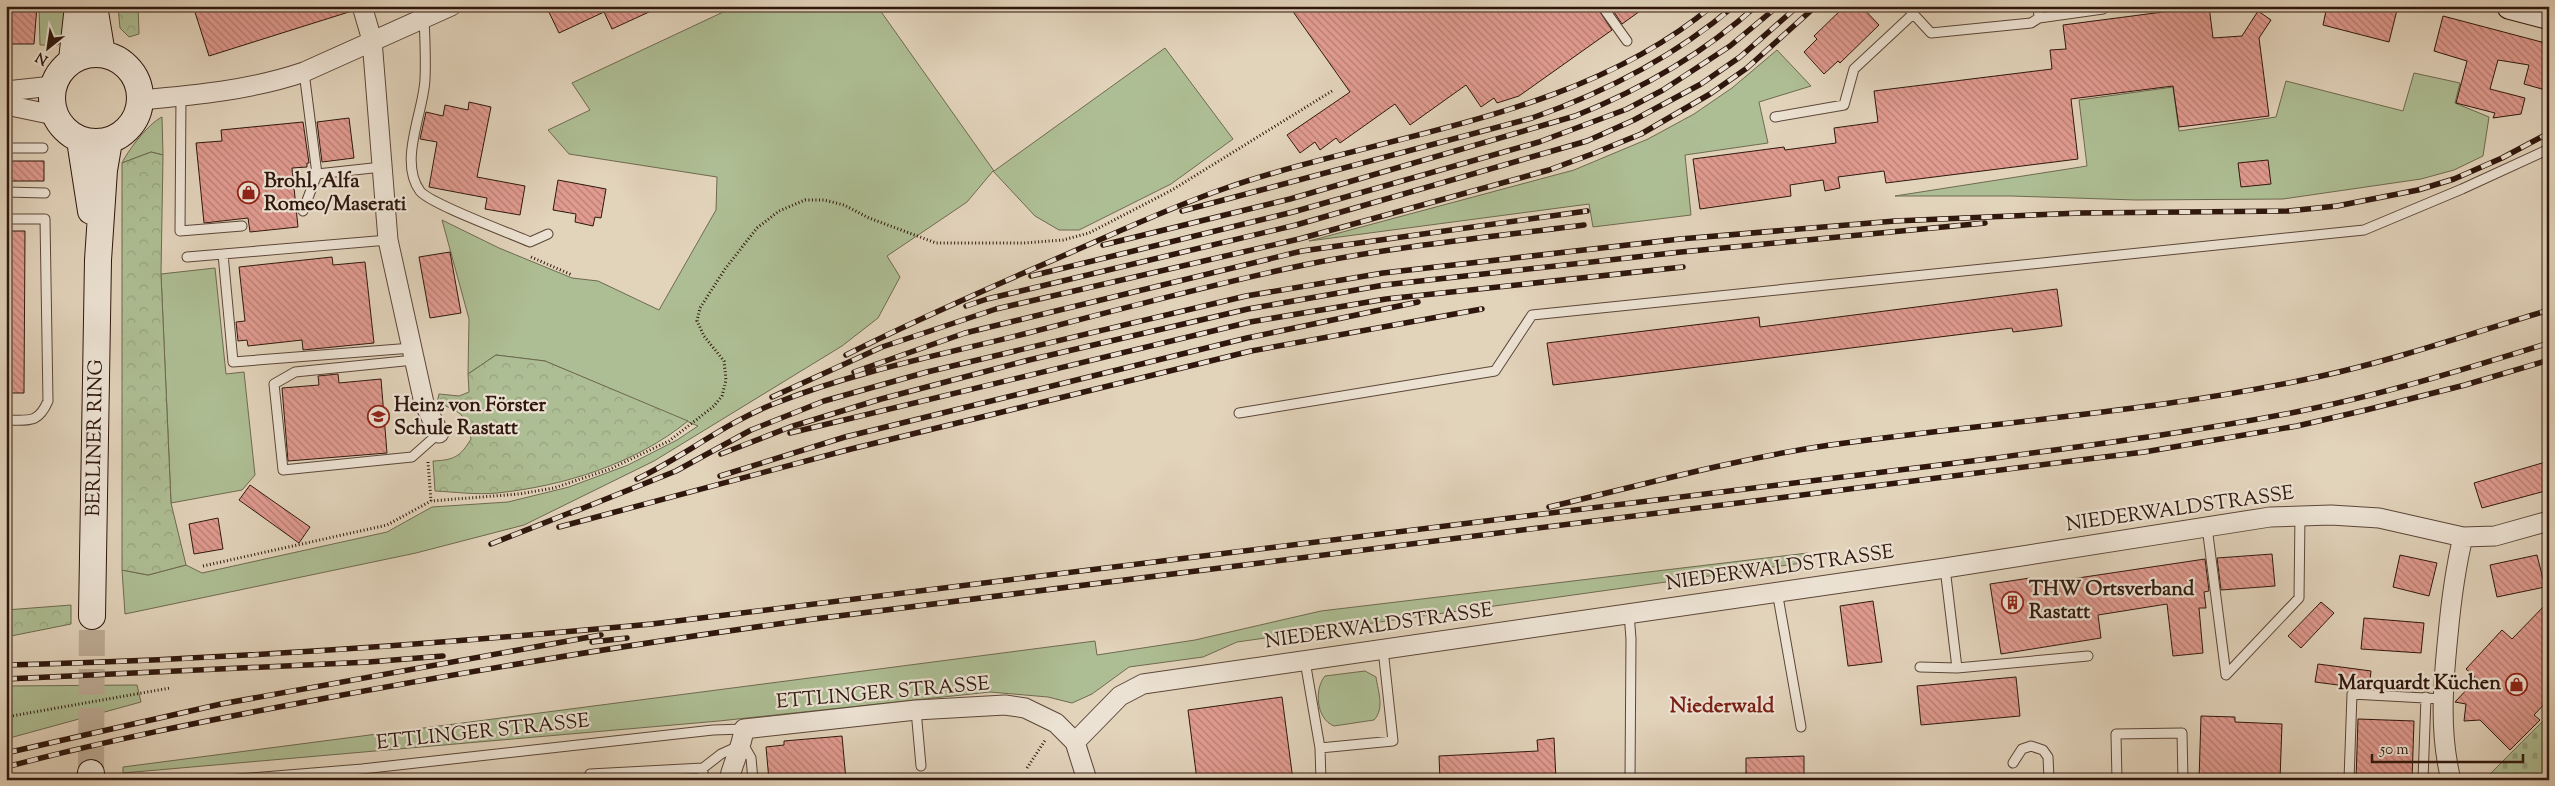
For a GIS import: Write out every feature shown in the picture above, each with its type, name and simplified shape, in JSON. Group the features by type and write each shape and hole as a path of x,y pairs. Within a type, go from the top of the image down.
{"street":[{"path":"72,60 78,6"},
{"path":"94,6 102,54"},
{"path":"362,6 372,40 388,240 424,403 439,433"},
{"path":"141,100 181,96 281,80 304,72 451,6"},
{"path":"2510,6 2549,16"},
{"path":"102,54 120,61 133,74 141,100 137,116 130,127 110,141 90,143 68,134 54,115 51,101 53,86 60,71 72,60 86,55 102,54"},
{"path":"6,91 53,86"},
{"path":"6,105 54,115"},
{"name":"BERLINER RING","path":"80,140 98,260"},
{"name":"BERLINER RING","path":"92,616 98,260 104,170 110,141"},
{"name":"NIEDERWALDSTRASSE","path":"1075,742 1120,696 1143,684 1945,568 2207,527 2300,515 2379,518 2463,537 2495,536 2549,521"},
{"path":"2451,780 2435,698 2463,537"},
{"name":"ETTLINGER STRASSE","path":"743,736 916,710 1004,705 1026,708 1056,723 1075,742"},
{"path":"729,780 743,736"},
{"path":"1075,742 1086,780"}],"lane":[{"path":"1602,6 1627,41"},
{"path":"1906,6 1931,33 2031,23 2040,18 2103,9"},
{"path":"2038,6 2040,18"},
{"path":"1775,117 1844,105 1854,69 1913,14"},
{"path":"424,18 425,81 411,156 415,180 420,191 435,201 530,242 548,234"},
{"path":"303,211 317,174 304,72"},
{"path":"181,96 180,231 242,226"},
{"path":"6,148 43,148"},
{"path":"1239,413 1496,372 1532,314 2364,230 2462,189 2549,149"},
{"path":"317,174 382,167"},
{"path":"6,192 45,193"},
{"path":"6,219 44,219 48,400 43,413 33,420 6,420"},
{"path":"187,257 388,240"},
{"path":"223,254 234,362 413,354"},
{"path":"413,354 295,372 274,384 283,470 412,458 439,433"},
{"path":"2207,527 2226,675 2299,598 2300,515"},
{"path":"1945,568 1957,668"},
{"path":"1777,591 1801,728"},
{"path":"1629,613 1631,640 1630,780"},
{"path":"1320,748 1393,741 1383,649"},
{"path":"1920,667 1957,668 2088,656"},
{"path":"1305,661 1320,748 1321,780"},
{"path":"2349,780 2352,694 2435,698 2424,780"},
{"path":"916,710 921,766"},
{"name":"ETTLINGER STRASSE","path":"226,780 362,769 703,731 743,736"},
{"path":"2117,780 2116,734 2182,733 2183,780"},
{"path":"591,780 590,774 702,768 743,736 751,758 753,780"},
{"path":"2013,763 2022,749 2026,747 2043,750 2048,757 2049,778"},
{"path":"702,768 703,780"}],"path":[{"path":"203,566 387,525 432,501 491,497 545,490 610,469 669,441 714,406 722,396 726,380 724,361 704,336 697,321 700,308 725,269 757,228 779,211 805,200 824,200 844,205 869,218 936,243 1024,243 1063,240 1089,233 1172,190 1332,91"},
{"path":"432,501 428,460 439,433"},
{"path":"6,717 170,688"},
{"path":"1027,768 1056,723"}],"green space":[{"path":"39,6 68,6 67,36 58,45 40,45"},
{"path":"118,6 138,6 139,34 129,37 120,28"},
{"path":"736,6 877,6 994,171 1165,48 1233,139 1171,184 1079,230 1059,230 1035,216 993,171 967,202 887,256 900,277 878,318 842,346 654,461 524,525 416,553 125,614 122,570 148,575 186,565 202,573 387,532 432,507 508,502 569,487 628,465 677,440 698,426 545,361 496,355 468,374 469,319 442,220 499,248 572,278 598,281 659,310 716,210 717,177 569,154 548,130 590,110 572,83"},
{"path":"1777,50 1811,86 1759,102 1768,143 1685,155 1691,215 1593,227 1589,204 1309,241 1574,170 1648,139 1694,114 1732,88"},
{"path":"2414,73 2460,83 2455,103 2489,117 2483,156 2454,170 2421,179 2283,199 2136,200 2011,196 1895,196 2087,166 2079,100 2173,87 2179,131 2276,117 2286,81 2403,111"},
{"path":"162,117 163,155 151,152 122,163 139,137"},
{"path":"151,152 163,155 161,274 171,503 186,565 148,575 122,570 122,163"},
{"path":"215,268 226,374 244,372 255,475 242,490 171,503 161,274"},
{"path":"496,355 545,361 688,421 667,436 622,461 598,471 548,485 497,493 474,494 435,491 433,461 446,460 460,454 471,439 467,424 461,415 451,408 437,403 439,394 459,396 469,392 468,374"},
{"path":"1808,553 1802,563 1237,642 1203,657 1129,667 1092,694 1072,703 1048,697 990,692 719,721 123,773 123,767 1095,641 1097,655 1195,640 1321,611"},
{"path":"71,605 71,624 6,637 6,610"},
{"path":"1365,671 1376,677 1380,705 1377,715 1374,720 1334,726 1323,717 1320,711 1318,696 1321,682 1325,676"},
{"path":"137,685 141,702 6,739 6,686"},
{"path":"2549,715 2549,780 2484,780"}],"building":[{"path":"6,6 37,6 34,44 6,44"},
{"path":"193,6 351,6 352,11 209,56"},
{"path":"546,6 662,6 612,29 604,12 559,33"},
{"path":"1289,6 1596,6 1612,30 1519,96 1497,103 1494,98 1481,107 1466,85 1410,125 1395,104 1340,143 1336,138 1320,150 1315,142 1300,153 1287,135 1350,92"},
{"path":"1610,6 1647,6 1622,24"},
{"path":"1845,6 1861,6 1879,25 1840,63 1838,61 1824,74 1804,52 1817,39 1814,36"},
{"path":"2209,6 2213,38 2242,36 2258,11 2271,20 2259,38 2269,116 2179,127 2173,86 2071,99 2078,159 1886,183 1884,171 1838,177 1840,188 1825,191 1823,180 1790,185 1791,196 1700,209 1693,159 1784,147 1785,150 1836,143 1834,128 1878,122 1874,91 2052,69 2050,50 2066,49 2063,25"},
{"path":"2327,6 2398,6 2389,42 2323,25"},
{"path":"2443,16 2549,44 2549,91 2524,84 2529,65 2498,60 2490,89 2525,98 2521,114 2493,118 2495,113 2456,103 2467,61 2434,51"},
{"path":"469,102 491,107 477,177 525,186 520,215 485,209 487,198 429,187 437,142 420,139 426,112 443,116 445,105 468,110"},
{"path":"349,118 354,158 322,162 317,122"},
{"name":"Brohl, Alfa Romeo/Maserati","path":"303,122 309,163 307,163 307,167 292,168 298,227 250,232 248,218 204,223 196,143 222,141 221,130"},
{"path":"2268,160 2271,184 2241,187 2238,163"},
{"path":"6,161 44,161 44,181 6,181"},
{"path":"558,180 606,189 601,218 595,217 593,226 575,222 576,214 553,210"},
{"path":"6,231 25,231 24,393 6,393"},
{"path":"450,252 461,313 430,318 419,257"},
{"path":"332,257 333,265 365,262 374,343 303,350 302,340 248,346 247,340 238,341 236,322 245,321 239,267"},
{"path":"2057,289 2062,326 2013,332 2012,328 1553,385 1547,343 1759,317 1760,327"},
{"path":"338,374 339,383 381,379 387,453 288,461 282,388 319,385 318,376"},
{"path":"2549,461 2549,490 2482,508 2474,483"},
{"path":"250,485 310,527 299,543 239,500"},
{"path":"218,518 223,549 194,554 189,524"},
{"path":"2272,554 2275,586 2221,590 2217,558"},
{"path":"2400,555 2437,563 2429,596 2393,587"},
{"path":"2537,555 2545,587 2497,597 2490,565"},
{"path":"2205,559 2209,591 2204,592 2206,608 2199,608 2203,653 2173,656 2167,604 2098,615 2101,638 2001,654 1990,584 2030,578 2031,585"},
{"path":"1873,601 1882,662 1848,666 1840,606"},
{"path":"2549,601 2549,699 2534,715 2540,720 2510,750 2480,720 2464,721 2466,704 2455,702 2472,684 2470,682 2475,677 2466,669 2502,630 2512,639"},
{"path":"2321,602 2334,613 2301,648 2288,636"},
{"path":"2364,618 2424,623 2421,653 2361,649"},
{"path":"2318,664 2371,671 2369,689 2315,682"},
{"path":"2016,677 2020,716 1921,725 1917,686"},
{"path":"1282,697 1293,780 1197,780 1188,710"},
{"path":"2201,716 2235,717 2235,722 2282,724 2280,780 2199,780"},
{"path":"2358,719 2414,721 2412,780 2356,780"},
{"path":"842,736 846,780 769,780 766,747 784,745 784,741"},
{"path":"1554,738 1556,780 1440,780 1439,756 1538,751 1537,740"},
{"path":"1804,756 1804,780 1746,780 1746,758"}],"tunnel":[{"path":"91,773 92,616"}],"railway":[{"path":"846,355 982,291 1205,195 1287,169 1478,119 1541,99 1602,74 1659,44 1712,6"},
{"path":"1182,211 1532,118 1559,108 1613,85 1663,57 1688,41 1734,6"},
{"path":"1103,245 1290,199 1575,116 1624,94 1671,69 1715,40 1756,6"},
{"path":"1031,276 1293,212 1539,142 1627,109 1663,90 1730,46 1778,6"},
{"path":"966,306 987,299 1296,225 1587,141 1634,120 1701,84 1740,57 1798,6"},
{"path":"772,397 882,347 996,309 1299,239 1549,170 1592,154 1641,134 1710,94 1747,68 1816,6"},
{"path":"571,513 676,471 751,430 824,401 927,372 1246,296 1383,273 1680,239 1895,221 2080,213 2288,211 2337,206 2418,190 2454,179 2502,158 2549,133"},
{"path":"854,372 965,333 1302,251 1587,211"},
{"path":"721,454 790,427 881,399 1029,360 1248,309 1384,285 1681,252 1985,223"},
{"path":"637,479 758,411 806,392 866,373 1304,265 1409,247 1584,225"},
{"path":"790,433 1250,322 1386,299 1683,267"},
{"path":"720,476 845,437 1247,338 1418,302"},
{"path":"559,527 851,449 1251,351 1482,309"},
{"path":"1549,507 1689,473 1794,451 1891,437 2135,408 2257,389 2376,363 2549,310"},
{"path":"6,665 87,663 329,650 652,624 1988,459 2181,432 2296,412 2392,390 2549,343"},
{"path":"6,767 155,732 305,702 495,668 686,637 814,619 2144,452 2297,426 2465,385 2549,360"},
{"path":"491,544 577,510"},
{"path":"6,753 221,704 601,635"},
{"path":"592,642 627,638"},
{"path":"6,679 369,662 443,656"}],"place":[{"name":"Brohl, Alfa Romeo/Maserati","path":"248,193"},
{"name":"Heinz von Förster Schule Rastatt","path":"378,417"},
{"name":"THW Ortsverband Rastatt","path":"2013,602"},
{"name":"Marquardt Küchen","path":"2517,684"}],"district":[{"name":"Niederwald","path":"1722,707"}]}
